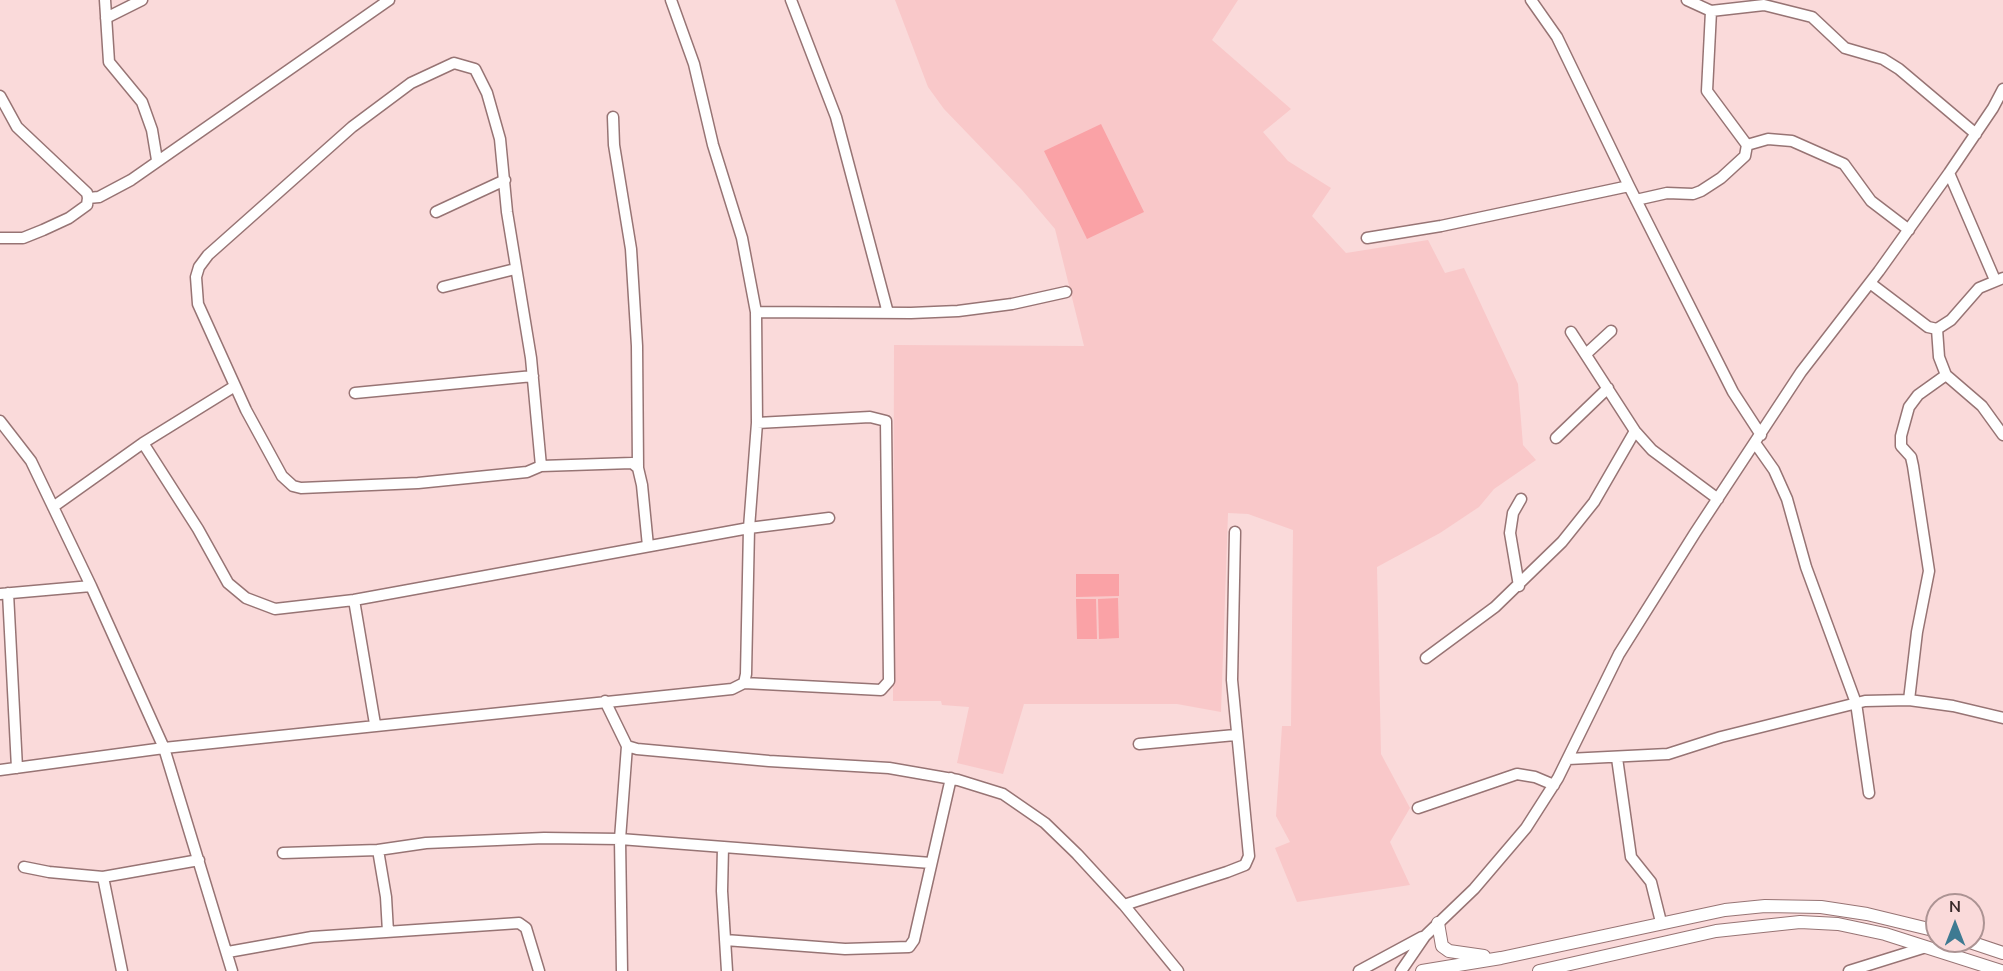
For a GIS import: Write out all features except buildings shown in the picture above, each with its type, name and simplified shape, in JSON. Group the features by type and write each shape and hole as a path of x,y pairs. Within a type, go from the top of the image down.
{"main road":[{"path":"1422,971 1501,958 1661,922 1765,906 1821,907 1867,914 1925,928"},
{"path":"1693,916 1696,936"},
{"path":"1539,971 1696,936 1762,924 1800,922 1838,924 1925,947"},
{"path":"1438,923 1442,946 1449,951 1501,958"},
{"path":"1985,947 2003,953"},
{"path":"1945,953 2001,971"}],"street":[{"path":"105,0 109,62 142,102 152,129 157,160"},
{"path":"106,18 142,0"},
{"path":"88,198 105,195 131,180 389,0"},
{"path":"671,0 694,64 713,145 742,238 756,312 757,423 749,528 744,683"},
{"path":"791,0 836,117 888,313"},
{"path":"1531,0 1557,37 1629,186 1787,499 1806,567 1856,703 1869,793"},
{"path":"1687,0 1711,11 1752,5 1779,5 1812,17 1845,48 1883,59 1899,69 1976,134"},
{"path":"1636,200 1667,193 1693,194 1720,178 1745,156 1747,145 1707,91 1711,11"},
{"path":"541,466 533,376 515,269 500,139 487,93 475,69 454,63 411,83 352,127 208,255 199,267 195,287 198,304 235,386 282,476 293,486 301,488 418,483 527,472 541,466 632,463 638,468"},
{"path":"1401,971 1425,936 1474,889 1527,828 1568,759 1584,720 1619,654 1718,499 1801,372 1909,230 1976,134 2003,89"},
{"path":"0,96 17,128 87,193 88,198 87,205 69,218 43,231 23,238 0,238"},
{"path":"613,117 614,145 631,249 637,346 638,468 648,546"},
{"path":"1747,145 1768,139 1792,141 1844,164 1871,201 1909,230"},
{"path":"1870,284 1928,327 1937,328 1951,320 1979,288 1999,279 1949,173"},
{"path":"435,212 505,180"},
{"path":"1367,238 1441,226 1629,186"},
{"path":"443,287 515,269"},
{"path":"756,312 888,313 986,308 1066,292"},
{"path":"1937,328 1939,357 1946,375 1982,406 2003,435"},
{"path":"1586,354 1611,331"},
{"path":"1571,332 1635,431 1652,450 1677,471 1718,499"},
{"path":"1909,700 1917,632 1929,571 1914,466 1911,457 1901,446 1901,436 1909,407 1918,394 1946,375"},
{"path":"355,393 533,376"},
{"path":"53,507 143,443 235,386"},
{"path":"1556,438 1608,388"},
{"path":"0,770 375,724 732,689 744,683 881,690 889,681 886,421 870,417 757,423"},
{"path":"0,421 31,461 165,748 232,971"},
{"path":"1426,658 1496,607 1562,542 1594,502 1635,431"},
{"path":"143,443 198,529 228,583 246,598 275,609 354,600 749,528 829,518"},
{"path":"1519,585 1510,533 1513,513 1521,499"},
{"path":"1124,905 1245,865 1249,856 1235,735 1232,680 1235,532"},
{"path":"17,768 4,593 91,586"},
{"path":"354,600 375,724"},
{"path":"1568,759 1668,754 1728,735 1793,721 1856,703 1909,700 1953,706 2003,718"},
{"path":"605,701 627,746 620,839 622,971"},
{"path":"1139,744 1235,735"},
{"path":"627,746 769,761 889,768 951,778 1003,794 1023,807 1077,854 1124,905 1178,971"},
{"path":"1617,758 1631,857 1651,882 1661,922"},
{"path":"1418,808 1517,774 1535,777 1554,785"},
{"path":"725,940 846,949 909,947 914,940 951,778"},
{"path":"283,853 378,850 426,843 544,838 620,839 931,863"},
{"path":"723,848 727,971"},
{"path":"378,850 386,897 388,932"},
{"path":"24,867 49,872 103,877 199,860"},
{"path":"103,877 122,971"},
{"path":"228,952 312,937 519,923 526,928 539,971"},
{"path":"1359,971 1384,960 1425,936"},
{"path":"1849,971 1880,967 1925,947"}],"shaded area":[{"path":"895,0 1238,0 1212,40 1291,109 1263,132 1288,161 1331,188 1312,216 1346,253 1428,240 1445,273 1464,268 1518,384 1523,445 1536,460 1494,489 1479,507 1440,533 1377,567 1381,754 1410,808 1390,842 1410,885 1297,902 1275,848 1290,842 1276,816 1282,726 1291,726 1293,530 1248,514 1228,513 1221,712 1177,704 1024,704 1003,774 957,763 969,707 942,705 941,701 893,701 894,345 1084,346 1055,229 1022,190 944,109 928,87"},
{"path":"1101,124 1144,212 1087,239 1044,151"},
{"path":"1076,574 1119,574 1119,596 1076,597"},
{"path":"1118,598 1119,638 1099,639 1098,599"},
{"path":"1076,599 1096,599 1097,639 1077,639"}]}
